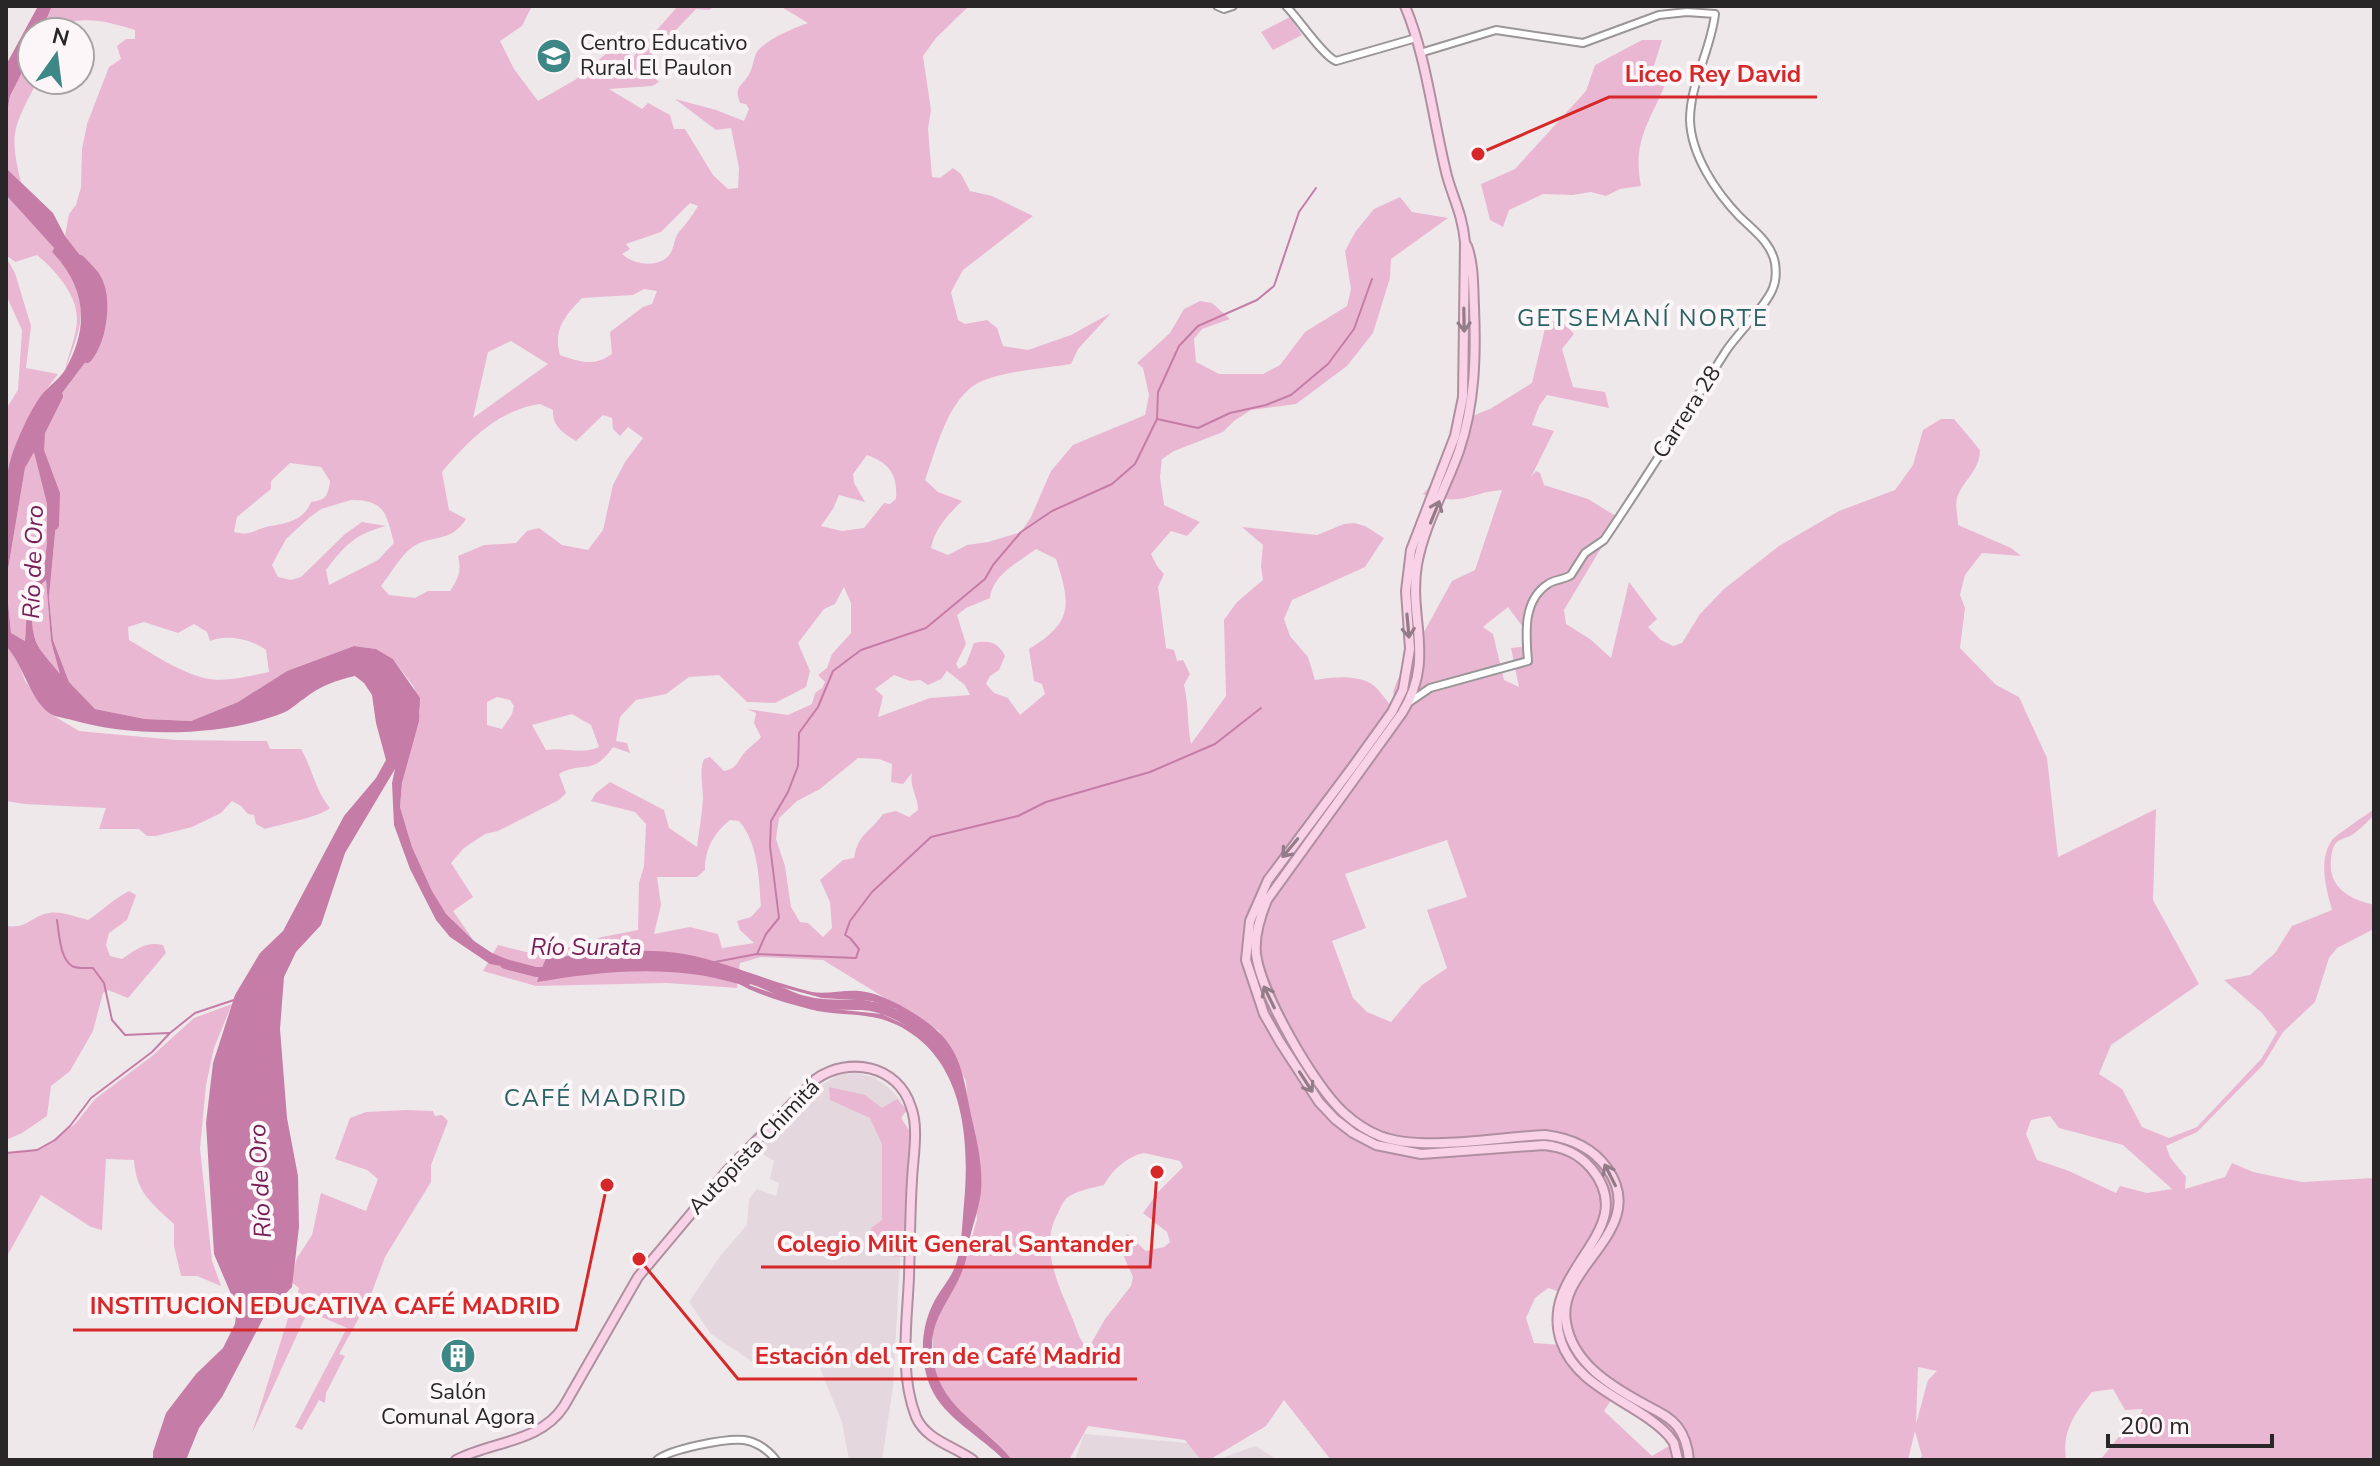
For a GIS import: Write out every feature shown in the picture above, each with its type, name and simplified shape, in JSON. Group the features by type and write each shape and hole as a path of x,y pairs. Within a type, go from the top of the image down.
{"highway":[{"path":"1405,6 1416,38 1448,180 1463,219 1463,397 1455,436 1411,550 1406,591 1410,649 1403,690 1392,712 1268,880 1250,921 1246,960 1264,1014 1280,1042 1319,1102 1353,1133 1376,1145 1421,1154 1544,1145 1561,1147 1584,1160 1593,1170 1604,1192 1606,1216 1562,1292 1557,1308 1558,1333 1562,1346 1587,1376 1669,1436 1678,1460"},
{"path":"1465,242 1470,255 1473,290 1475,357 1472,400 1459,452 1420,554 1415,586 1420,652 1416,683 1408,703 1267,900 1259,919 1256,950 1262,982 1291,1038 1330,1098 1342,1112 1369,1131 1400,1141 1421,1143 1545,1135 1563,1137 1592,1151 1603,1163 1616,1189 1616,1217 1609,1235 1588,1263 1567,1302 1565,1321 1569,1337 1582,1359 1594,1371 1669,1417 1686,1442 1689,1460"},
{"name":"Autopista Chimitá","path":"456,1460 484,1448 528,1436 551,1423 564,1406 638,1277 695,1207 816,1079 836,1068 853,1066 883,1074 896,1083 911,1104 913,1141 906,1350 909,1393 917,1420 927,1432 973,1460"}],"street":[{"path":"1217,6 1224,9 1233,6"},
{"path":"1286,6 1328,58 1336,61 1416,38"},
{"name":"Carrera 28","path":"1419,53 1496,30 1583,43 1659,15 1687,12 1715,14 1711,39 1694,93 1690,120 1692,133 1702,161 1722,197 1757,231 1775,266 1773,289 1733,340 1604,540 1585,553 1571,575 1551,581 1542,588 1525,625 1528,661 1430,688"},
{"path":"1416,683 1422,688 1430,688"},
{"path":"1408,703 1430,688"},
{"path":"657,1460 675,1451 740,1440 760,1446 776,1460"}],"shaded area":[{"path":"52,6 532,6 522,26 500,41 514,69 538,101 575,80 608,52 620,48 633,57 678,6 715,6 709,10 696,9 649,58 645,68 659,82 652,86 609,89 642,109 648,103 670,115 674,129 685,129 713,175 728,189 738,188 739,168 731,128 716,130 675,99 744,121 749,109 746,104 740,103 738,91 750,73 757,52 773,38 808,23 780,6 969,6 936,38 923,56 931,110 928,129 932,177 940,178 953,168 961,174 970,191 992,196 1033,216 963,270 951,292 958,320 965,324 987,320 997,328 1003,346 1028,350 1071,335 1111,313 1078,349 1071,364 993,377 973,386 956,405 943,429 925,480 938,492 962,501 939,528 931,548 948,555 967,545 1021,532 1051,471 1073,445 1145,415 1149,395 1143,368 1137,363 1170,333 1184,309 1200,301 1212,303 1230,319 1202,329 1194,339 1196,362 1219,374 1263,374 1280,365 1305,332 1347,306 1351,289 1345,251 1374,209 1400,197 1412,212 1448,218 1391,259 1390,278 1373,333 1347,366 1296,404 1251,410 1223,432 1174,451 1162,459 1160,477 1164,505 1200,522 1187,536 1171,531 1151,554 1164,574 1158,587 1166,648 1174,650 1177,661 1183,660 1190,674 1184,685 1191,744 1226,696 1224,620 1237,602 1263,580 1263,545 1242,527 1317,535 1354,523 1384,538 1365,567 1292,600 1284,619 1290,636 1308,657 1315,680 1360,679 1377,688 1399,715 1393,692 1397,681 1452,581 1475,570 1502,490 1456,499 1423,494 1440,474 1460,400 1462,232 1470,266 1472,416 1490,409 1532,383 1547,320 1565,324 1574,334 1562,349 1573,387 1605,392 1609,408 1547,395 1532,425 1554,431 1531,477 1536,471 1540,473 1544,485 1588,499 1619,518 1564,610 1566,624 1590,639 1611,658 1629,582 1657,619 1648,627 1661,640 1673,646 1682,643 1700,614 1724,589 1779,546 1839,511 1895,490 1913,465 1923,430 1941,419 1954,419 1980,450 1977,464 1957,498 1958,525 2011,548 2021,556 1982,553 1965,575 1960,595 1965,608 1960,648 1996,685 2019,697 2047,758 2058,857 2156,809 2153,900 2199,984 2111,1045 2099,1074 2122,1089 2142,1127 2169,1138 2197,1127 2262,1058 2277,1032 2262,1013 2224,980 2250,975 2275,953 2292,926 2332,910 2324,874 2328,848 2335,837 2374,809 2374,815 2360,829 2339,840 2333,847 2331,869 2342,891 2374,905 2374,929 2337,948 2329,958 2315,1002 2283,1032 2263,1065 2197,1132 2166,1146 2170,1157 2186,1177 2185,1189 2225,1177 2232,1163 2253,1172 2302,1182 2374,1178 2374,1460 2100,1460 2122,1433 2134,1427 2143,1409 2125,1410 2113,1389 2092,1392 2080,1408 2068,1432 2066,1460 1919,1460 1922,1456 1915,1431 1908,1460 1331,1460 1284,1400 1266,1426 1209,1460 1201,1460 1185,1440 1088,1426 1069,1460 1012,1460 996,1442 950,1403 940,1387 933,1364 933,1329 963,1269 977,1219 966,1081 939,1031 823,960 761,957 740,963 737,988 667,983 536,986 483,971 498,945 534,954 638,930 639,883 644,866 646,824 635,812 591,801 610,782 664,810 669,828 697,847 703,805 701,773 704,759 710,757 724,771 729,770 761,737 754,723 756,713 747,709 788,715 812,704 815,693 825,682 818,675 827,668 832,654 851,633 851,603 844,587 835,604 824,609 798,643 810,671 806,687 775,703 747,702 719,675 689,677 666,694 636,700 620,717 616,741 627,743 630,753 613,747 593,765 559,774 566,793 559,800 498,831 485,834 464,848 451,863 473,897 453,911 474,941 445,914 432,891 412,847 400,807 402,783 420,711 414,687 393,659 376,649 354,646 287,671 238,702 191,721 145,719 95,709 69,682 53,640 49,597 56,523 51,491 41,462 38,433 53,406 93,352 101,293 87,264 65,236 69,214 76,205 81,187 82,149 87,124 109,67 121,59 117,46 126,39 135,39 135,30 96,21 96,16 48,16","holes":["690,203 698,206 663,260 649,264 627,258 622,254 630,249 626,244 661,232","644,289 657,291 652,304 643,307 610,332 612,354 593,362 560,355 558,346 559,330 582,298 633,295","511,341 548,364 473,418 488,352","540,404 553,410 556,425 576,441 603,415 612,418 613,429 620,436 628,427 643,438 613,485 603,530 588,550 562,545 539,528 527,531 516,543 484,545 458,556 458,575 450,591 428,591 415,598 389,595 381,586 406,552 417,544 446,536 466,519 449,510 442,472 462,449 497,420 525,407","867,455 882,462 891,471 896,484 896,499 890,504 884,503 864,528 842,531 821,526 839,495 865,502 854,483 853,474","290,463 321,467 330,481 325,496 311,502 303,514 286,523 248,533 234,532 237,517 271,489 271,481","351,500 371,503 383,511 394,543 378,560 329,585 326,570 345,547 358,537 386,526 362,522 345,534 301,577 291,580 278,577 272,565 286,539 321,509","1036,549 1056,559 1066,601 1061,621 1029,649 1034,681 1042,684 1045,694 1020,715 1008,698 994,693 986,684 990,676 999,670 1005,656 996,645 974,643 966,664 959,669 956,664 966,644 957,615 990,598 1001,575","1508,607 1528,634 1527,646 1511,648 1519,687 1504,680 1493,634 1483,627","144,622 178,633 194,624 207,632 210,641 239,639 266,650 269,672 228,679 204,678 175,667 129,640 128,627","947,671 965,685 970,695 930,698 878,717 883,696 875,689 894,675 910,681 920,680 928,685 941,679","497,697 510,700 514,706 512,714 502,729 487,725 487,702","572,714 591,725 599,747 546,750 532,725","858,758 879,759 892,764 891,782 903,784 912,773 918,810 909,817 896,811 883,814 861,838 854,858 843,860 820,880 830,902 832,928 823,937 808,923 800,922 791,907 785,866 776,839 779,818 797,801 820,789","730,820 739,821 750,840 756,861 761,906 751,917 737,921 740,930 754,943 722,948 718,934 690,927 654,934 661,905 657,877 697,877 705,870 709,848 719,830","1447,840 1467,897 1427,910 1447,968 1422,985 1391,1022 1367,1012 1353,998 1332,941 1366,928 1345,874","2050,1116 2059,1128 2123,1145 2172,1189 2147,1193 2120,1186 2116,1193 2037,1160 2026,1134 2031,1120","1144,1153 1180,1161 1183,1167 1143,1213 1167,1232 1170,1242 1164,1247 1146,1251 1127,1234 1118,1243 1133,1277 1131,1286 1105,1319 1088,1349 1056,1278 1050,1238 1066,1199 1104,1185 1111,1174 1132,1157","1548,1288 1563,1293 1557,1308 1562,1345 1534,1343 1526,1318 1535,1298","1918,1367 1937,1371 1928,1380 1916,1424","1613,1397 1663,1429 1674,1443 1652,1456 1604,1411"]},
{"path":"1290,17 1302,35 1273,50 1261,32"},
{"path":"1642,40 1662,40 1651,75 1667,80 1641,143 1641,186 1620,189 1606,196 1591,192 1543,194 1509,210 1503,227 1490,220 1481,184 1515,169 1586,91 1595,65"},
{"path":"16,84 16,96 30,96 16,129 15,151 21,182 6,168 6,118 10,96"},
{"path":"6,195 54,248 52,252 65,267 80,295 77,337 65,370 77,325 73,301 58,275 37,255 15,262 6,255"},
{"path":"6,257 15,273 31,326 26,368 58,374 40,398 6,488 6,409 18,390 22,330 6,295"},
{"path":"34,451 47,504 47,542 44,569 28,592 25,641 11,633 6,581 25,468"},
{"path":"46,580 51,641 62,676 40,650 32,630 34,602"},
{"path":"6,646 17,658 25,681 49,713 79,731 176,740 267,741 270,749 301,749 330,808 265,829 256,824 254,815 232,801 221,813 192,827 147,836 139,829 99,829 106,808 6,801"},
{"path":"129,891 136,895 127,920 109,933 106,945 110,956 122,959 151,944 163,945 166,953 128,998 108,990 103,993 93,1031 70,1071 51,1086 47,1116 6,1140 6,926 19,926 54,913 88,920"},
{"path":"232,1004 214,1048 206,1085 200,1148 212,1261 221,1286 197,1276 181,1276 174,1246 174,1224 141,1189 134,1160 106,1159 102,1230 91,1227 41,1195 6,1258 6,1153 37,1150 55,1140 76,1123 95,1099 152,1056 194,1018"},
{"path":"856,1073 874,1077 901,1101 904,1143 893,1387 882,1460 849,1460 842,1422 817,1361 762,1368 711,1334 689,1302 721,1255 747,1225 749,1199 757,1189 776,1196 779,1183 770,1179 774,1161 756,1150 815,1089 838,1075"},
{"path":"829,1087 865,1095 882,1108 897,1099 907,1110 901,1118 911,1133 907,1257 887,1256 872,1246 871,1228 882,1220 882,1144 870,1118 830,1100"},
{"path":"433,1111 435,1116 442,1115 448,1121 431,1165 431,1182 385,1257 369,1300 339,1354 345,1356 326,1393 325,1403 319,1400 302,1430 295,1427 347,1328 308,1311 252,1433 290,1312 295,1305 299,1288 290,1281 297,1258 312,1235 321,1193 366,1211 378,1179 367,1170 335,1159 350,1118 366,1112"},
{"path":"1084,1434 1188,1443 1202,1460 1075,1460"},
{"path":"1255,1446 1278,1460 1216,1460"}],"water":[{"path":"38,6 52,6 48,16 33,16"},
{"path":"16,47 16,84 10,96 6,118 6,65"},
{"path":"6,168 53,213 65,236 87,264 101,293 93,352 51,408 38,433 41,462 51,491 56,523 49,597 53,640 69,682 95,709 145,719 191,721 238,702 287,671 354,646 376,649 393,659 420,698 419,721 402,783 400,807 412,847 432,891 446,914 474,941 492,953 540,973 490,964 450,937 436,920 410,869 394,825 392,783 395,769 345,853 321,925 296,952 284,977 280,1029 287,1118 298,1176 299,1227 292,1287 265,1315 222,1397 199,1428 186,1460 153,1460 153,1452 166,1413 196,1374 223,1348 235,1324 237,1308 214,1254 206,1123 213,1063 235,995 260,953 283,931 344,816 376,778 386,760 372,695 355,676 323,687 285,712 261,720 179,732 96,726 51,714 36,698 6,646 6,582 11,633 25,641 28,592 44,569 47,504 34,452 25,468 6,581 6,488 11,458 28,418 40,397 62,374 73,354 81,323 81,308 72,279 52,252 54,248 6,195","holes":["46,580 51,641 60,674 38,646 32,627 34,601"]},
{"path":"632,951 684,954 812,992 872,993 905,1008 939,1032 955,1054 964,1081 980,1163 981,1192 965,1264 936,1324 932,1349 934,1364 946,1394 1012,1460 1004,1460 945,1409 931,1388 925,1368 923,1347 928,1316 954,1270 960,1249 966,1179 958,1102 937,1058 919,1039 886,1021 809,1009 737,984 687,973 611,972 537,982 546,958","holes":["756,980 822,998 872,1001 896,1009 927,1032 940,1048 918,1031 882,1014 813,1007 749,985"]}],"waterway":[{"path":"757,954 766,934 779,918 770,846 771,821 788,792 798,766 799,733 818,707 833,671 861,650 926,628 985,579 1021,532 1052,511 1112,484 1135,464 1157,419 1158,392 1179,346 1198,326 1257,300 1274,286 1299,212 1316,188"},
{"name":"Río de Oro","path":"80,260 99,284 102,305 97,340 87,358"},
{"path":"1157,419 1198,428 1230,413 1266,405 1291,395 1328,364 1354,329 1372,279"},
{"name":"Río de Oro","path":"54,525 55,494 39,451 40,432 58,396"},
{"path":"715,962 757,954 856,958 859,949 845,935 850,921 872,892 931,837 1018,816 1046,802 1150,772 1215,744 1261,708"},
{"path":"57,920 65,958 74,967 93,968 104,983 112,1020 125,1035 169,1033"},
{"name":"Río Surata","path":"505,964 536,972 552,972"},
{"path":"743,977 809,1002 862,1005 885,1010 920,1029 945,1055"},
{"path":"6,1153 37,1150 55,1140 91,1098 152,1052 195,1013 234,1000"}],"place":[{"name":"Centro Educativo Rural El Paulon","path":"554,56"},
{"name":"Liceo Rey David","path":"1478,154"},
{"name":"Colegio Milit General Santander","path":"1157,1172"},
{"name":"INSTITUCION EDUCATIVA CAFÉ MADRID","path":"607,1185"},
{"name":"Estación del Tren de Café Madrid","path":"639,1259"},
{"name":"Salón Comunal Agora","path":"458,1356"}],"district":[{"name":"GETSEMANÍ NORTE","path":"1643,318"},
{"name":"CAFÉ MADRID","path":"596,1098"}]}
